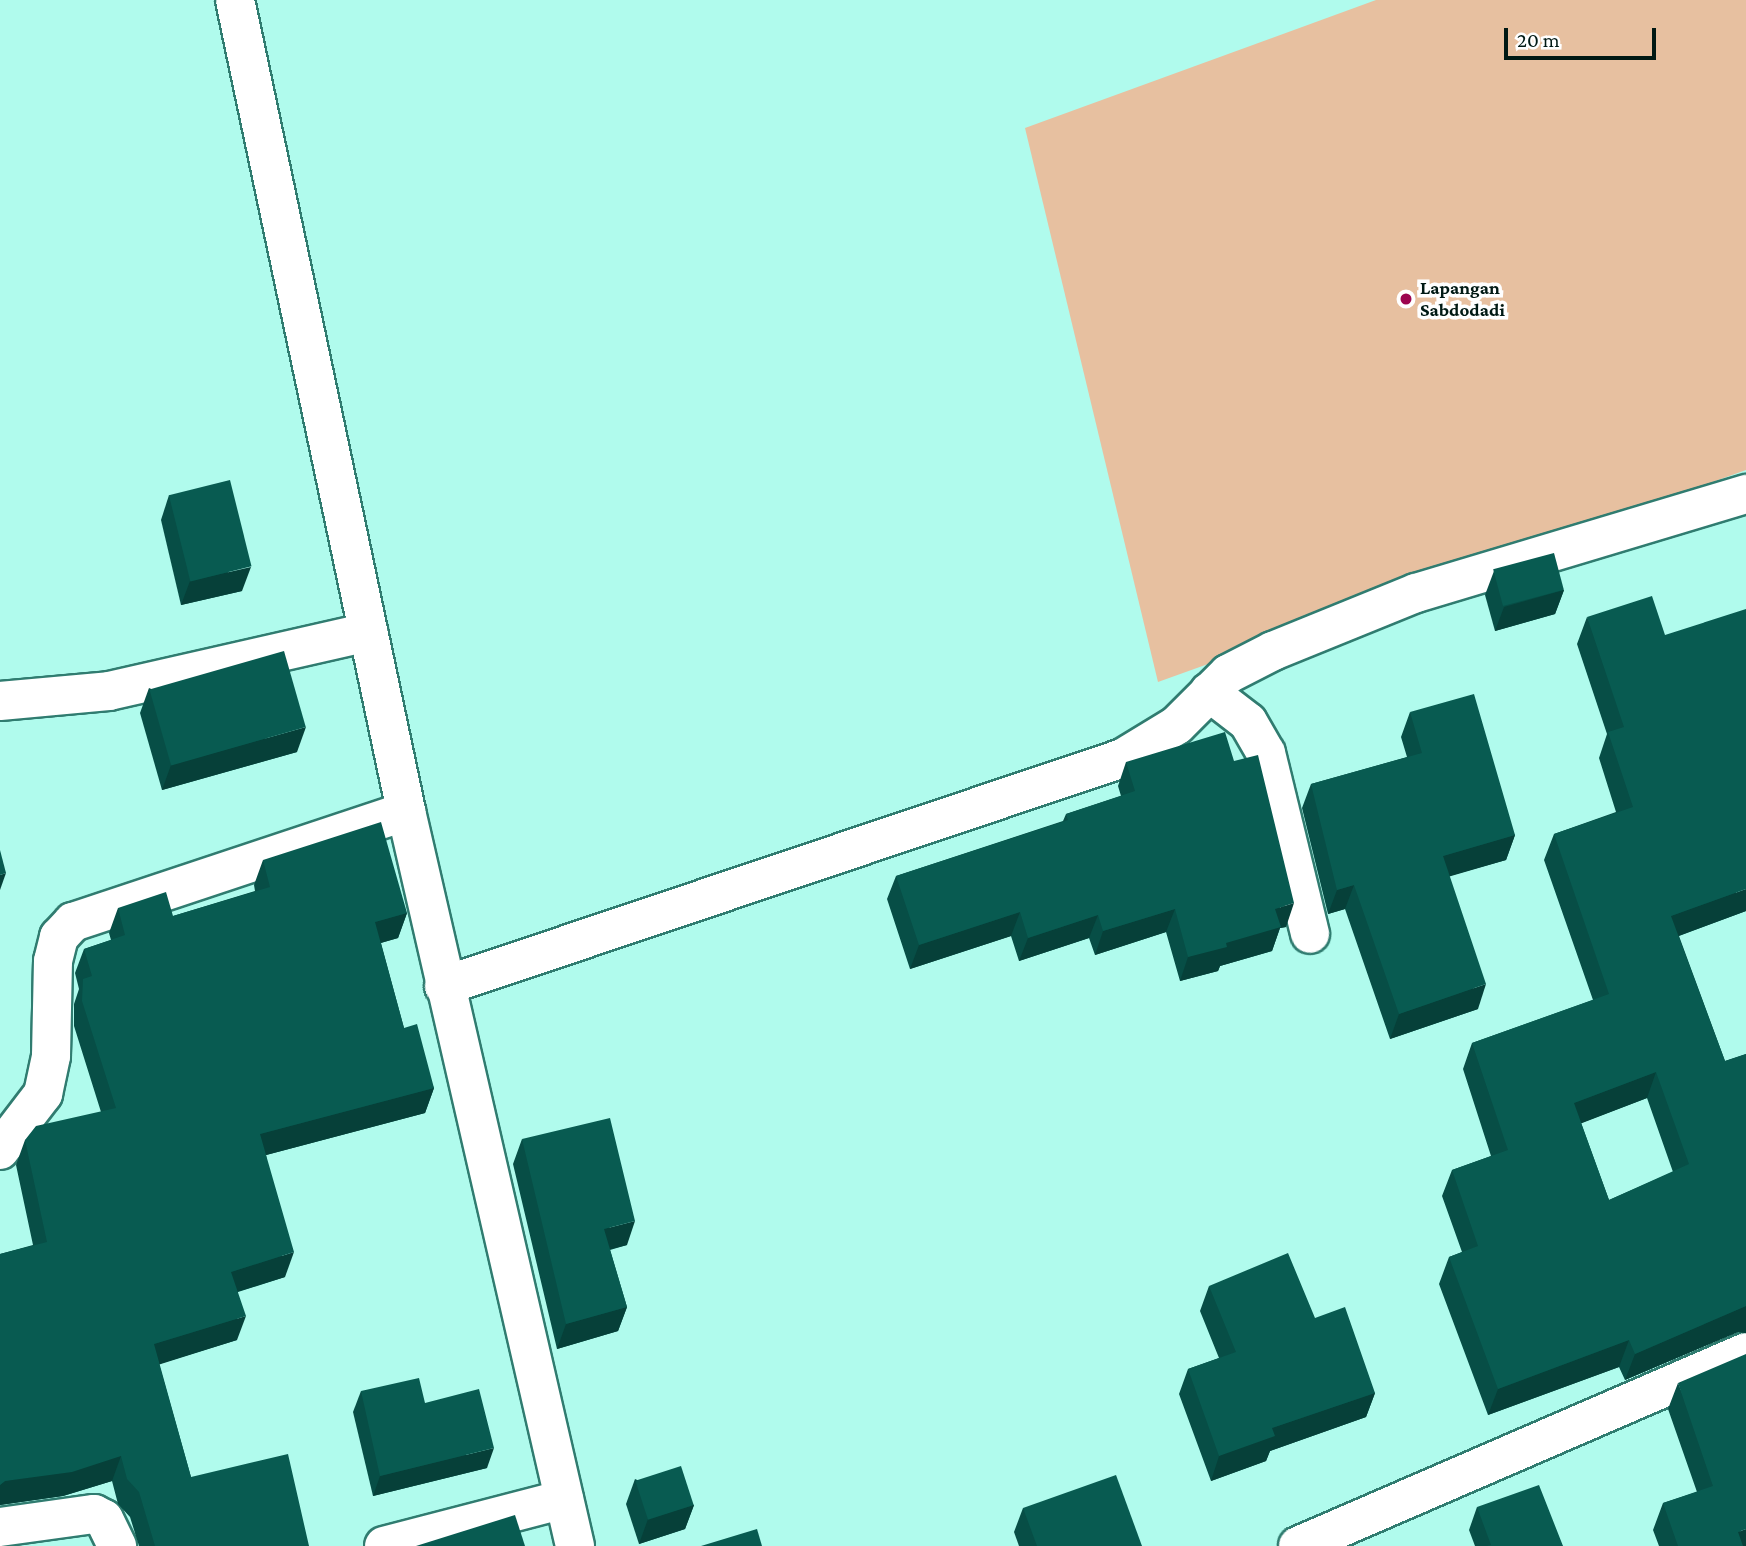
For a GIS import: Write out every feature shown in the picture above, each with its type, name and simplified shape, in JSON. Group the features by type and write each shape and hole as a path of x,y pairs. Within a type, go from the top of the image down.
{"street":[{"path":"235,0 444,986 575,1546"},
{"path":"444,986 1123,758 1177,725 1209,692 1251,660 1416,593 1746,494"},
{"path":"0,701 109,691 368,632"},
{"path":"1209,692 1248,722 1266,753 1310,934"},
{"path":"0,1150 43,1094 51,1056 53,961 59,937 73,922 406,811"},
{"path":"1316,1542 1746,1352"},
{"path":"384,1546 564,1499"},
{"path":"20,1532 94,1514 104,1519 117,1546"}],"shaded area":[{"name":"Lapangan Sabdodadi","path":"1376,0 1746,0 1746,470 1158,682 1025,128"}],"building":[{"path":"230,480 252,566 190,582 169,495"},
{"path":"1554,553 1564,590 1503,606 1493,569"},
{"path":"1652,596 1665,635 1746,609 1746,889 1671,916 1725,1061 1746,1054 1746,1306 1635,1354 1629,1340 1498,1389 1449,1257 1478,1246 1452,1170 1508,1150 1472,1043 1609,994 1554,834 1633,807 1608,732 1624,727 1587,617","holes":["1656,1072 1689,1164 1609,1200 1574,1103"]},
{"path":"284,651 306,727 171,766 149,690"},
{"path":"1474,694 1515,835 1443,856 1486,984 1399,1014 1354,885 1337,890 1311,784 1422,753 1410,712"},
{"path":"1225,732 1234,761 1258,755 1294,903 1275,909 1281,927 1226,943 1227,947 1188,957 1175,909 1103,931 1098,915 1028,938 1020,912 919,945 896,876 1068,820 1066,814 1135,791 1126,762"},
{"path":"381,822 407,913 375,922 404,1028 417,1024 434,1088 260,1134 294,1252 231,1272 246,1316 154,1344 191,1477 288,1454 309,1546 155,1546 139,1492 127,1479 121,1456 72,1472 5,1481 0,1485 0,1254 47,1242 25,1140 36,1126 116,1108 82,1001 83,979 92,976 84,949 125,935 118,908 166,892 173,916 270,887 263,860"},
{"path":"0,850 6,873 0,875"},
{"path":"610,1118 635,1221 604,1229 627,1307 566,1324 522,1139"},
{"path":"1288,1253 1315,1318 1345,1307 1375,1393 1272,1428 1275,1436 1219,1456 1188,1369 1236,1352 1209,1286"},
{"path":"1746,1354 1746,1529 1738,1532 1743,1546 1678,1546 1663,1503 1713,1486 1678,1383"},
{"path":"419,1378 425,1403 479,1389 494,1448 380,1476 361,1391"},
{"path":"681,1466 694,1505 648,1520 635,1481"},
{"path":"1116,1475 1142,1546 1037,1546 1023,1508"},
{"path":"1539,1485 1563,1546 1487,1546 1491,1545 1477,1507"},
{"path":"515,1515 525,1546 416,1546"},
{"path":"757,1529 762,1546 701,1546"}],"place":[{"name":"Lapangan Sabdodadi","path":"1406,299"}]}
